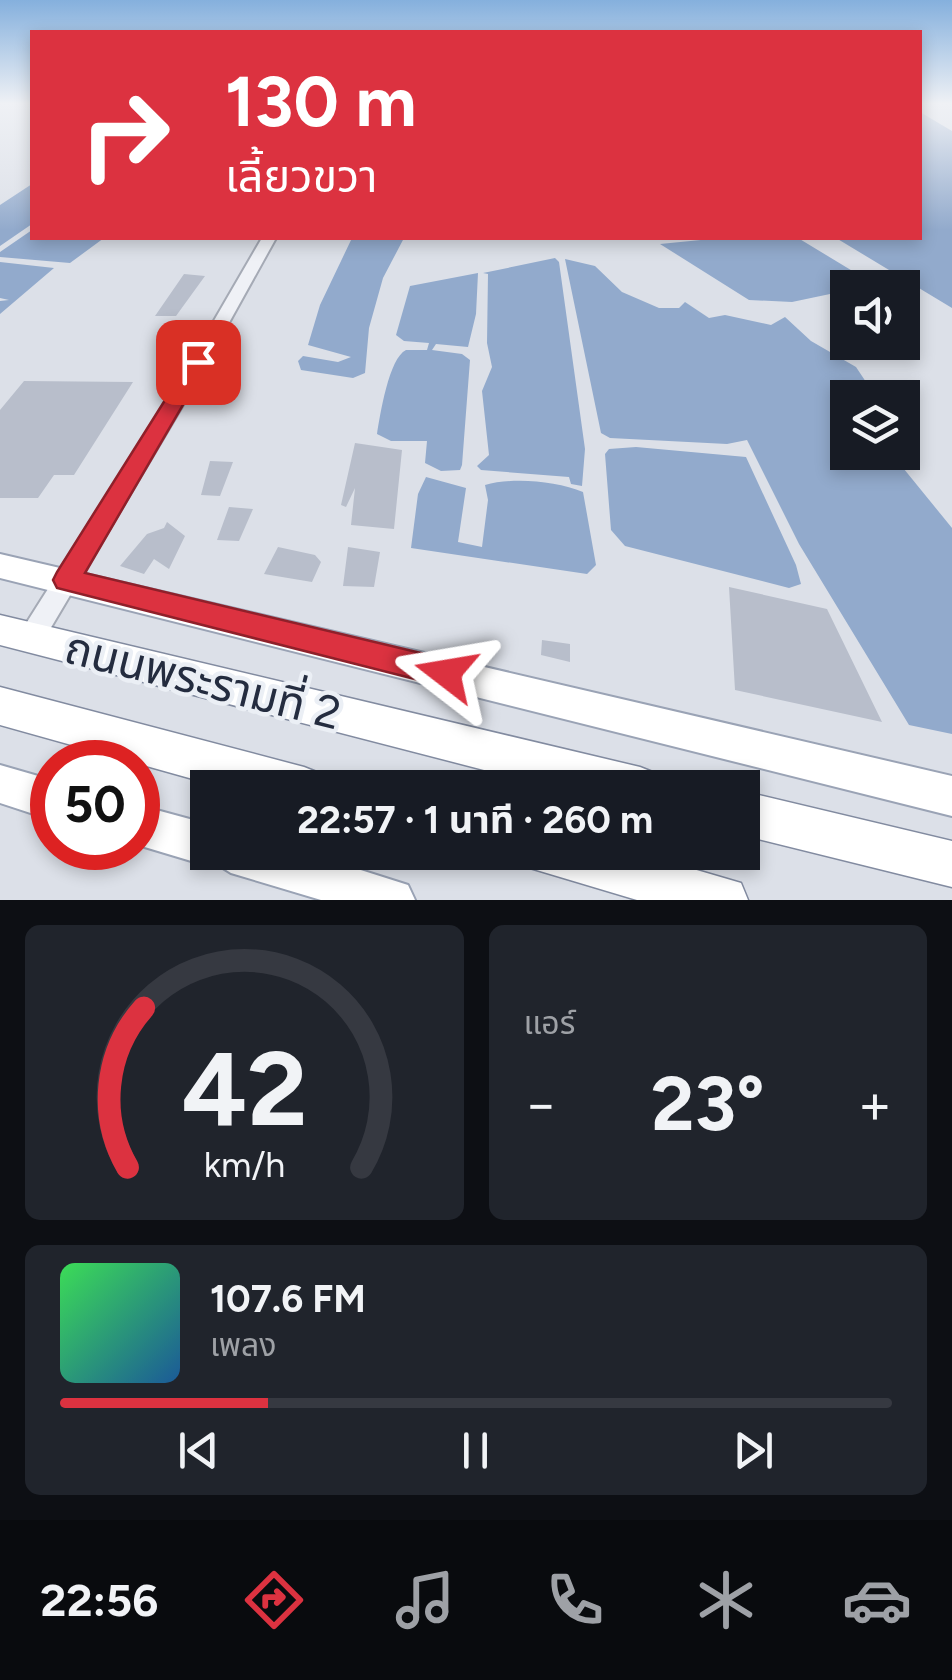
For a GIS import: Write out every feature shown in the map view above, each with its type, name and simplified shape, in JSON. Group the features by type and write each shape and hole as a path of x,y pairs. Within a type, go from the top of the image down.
{"highway":[{"name":"ถนนพระรามที่ 2","path":"16,634 567,770"},
{"name":"ถนนพระรามที่ 2","path":"0,706 237,770"},
{"path":"760,816 952,864"},
{"path":"613,870 724,900"}],"main road":[{"name":"ถนนพระรามที่ 2","path":"0,566 952,796"},
{"path":"0,784 30,793"},
{"path":"160,832 190,841"},
{"path":"292,870 393,900"}],"lane":[{"path":"16,634 67,580 181,394 267,240"}],"water":[{"path":"922,146 952,146 952,308 920,289 920,270 889,270 839,240 922,240"},
{"path":"30,185 30,225 0,246 0,205"},
{"path":"30,231 30,240 101,240 70,263 0,257 0,252"},
{"path":"351,240 403,240 383,278 369,328 365,373 353,378 301,370 298,361 303,356 338,362 351,357 308,345 320,305"},
{"path":"801,240 851,270 830,270 830,294 792,302 749,300 660,244"},
{"path":"555,258 559,262 585,449 582,486 571,484 569,477 481,470 477,466 489,455 482,391 492,367 487,343 488,274 483,273"},
{"path":"565,259 595,266 622,292 659,308 679,308 685,302 709,318 725,315 771,325 785,317 830,352 830,360 844,360 856,367 865,380 830,380 830,470 905,470 952,528 952,734 909,725 799,544 747,440 727,444 610,438 601,433"},
{"path":"0,262 54,268 0,314 0,301 9,300 0,298"},
{"path":"478,273 476,314 468,347 436,344 432,350 462,354 470,360 462,465 460,470 441,471 425,463 427,441 391,441 377,434 380,414 390,375 400,355 406,350 427,350 429,343 404,341 396,335 410,286"},
{"path":"636,447 746,457 801,584 789,588 625,546 611,530 605,454 609,449"},
{"path":"426,477 466,488 458,542 482,547 488,500 485,485 534,481 583,492 596,565 587,574 411,548 418,494"}],"building":[{"path":"184,274 205,276 176,316 155,316"},
{"path":"24,381 133,382 74,475 54,475 38,498 0,498 0,410"},
{"path":"355,443 402,450 394,529 351,525 355,488 346,507 341,505"},
{"path":"210,461 233,462 220,496 201,495"},
{"path":"229,507 253,509 239,541 217,540"},
{"path":"167,522 185,536 169,569 154,559 144,574 120,566 147,534 164,528"},
{"path":"278,547 315,555 321,562 312,582 264,574"},
{"path":"348,547 380,552 374,587 343,586"},
{"path":"729,587 827,609 882,722 735,690"},
{"path":"542,640 570,644 570,662 541,655"}],"route":[{"path":"198,362 67,580 446,673"}]}
